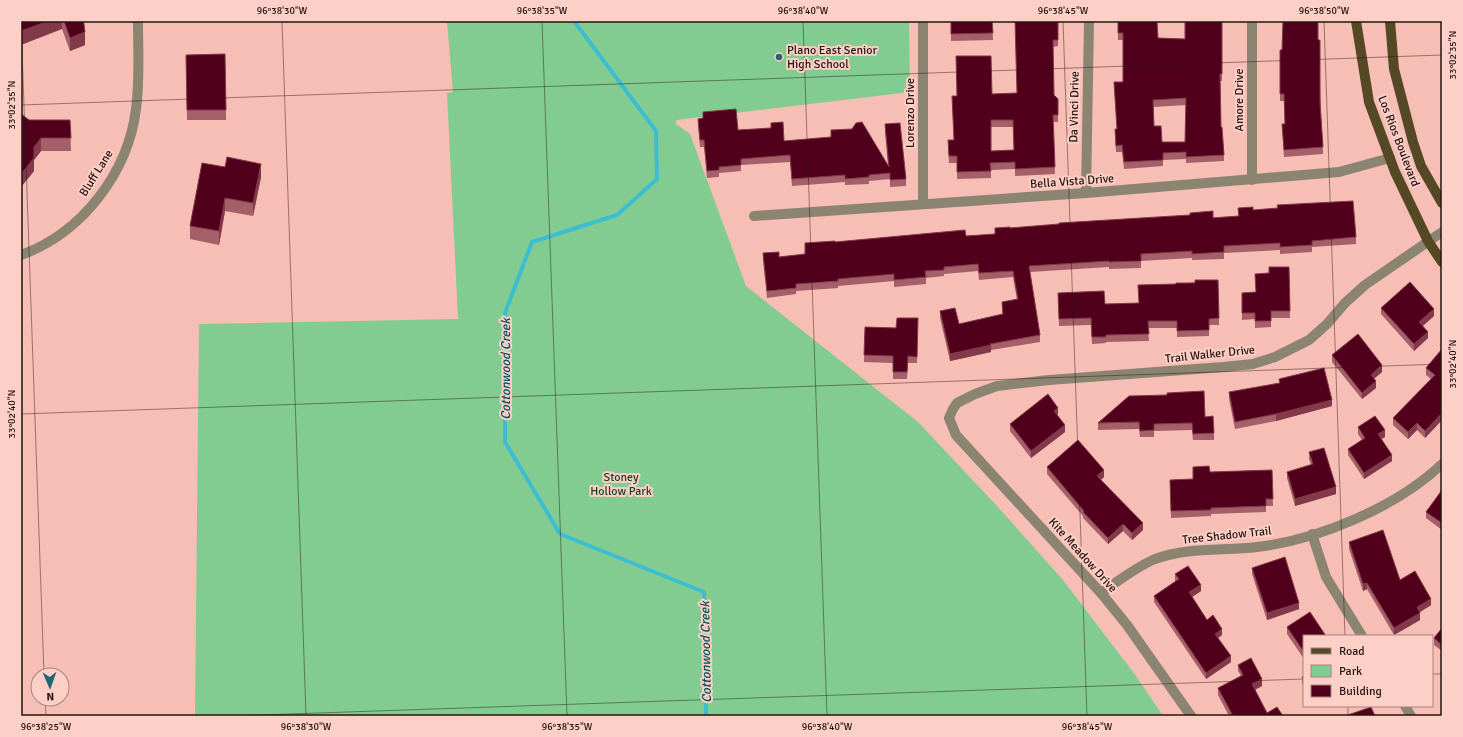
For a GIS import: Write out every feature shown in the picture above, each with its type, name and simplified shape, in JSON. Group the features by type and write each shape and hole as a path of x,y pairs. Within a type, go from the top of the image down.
{"main road":[{"name":"Los Rios Boulevard","path":"1356,21 1369,102 1395,172 1428,241 1442,262"},
{"name":"Los Rios Boulevard","path":"1390,21 1394,69 1413,142 1421,166 1442,203"}],"street":[{"name":"Bluff Lane","path":"21,255 58,236 84,214 104,189 120,162 130,137 136,109 138,21"},
{"name":"Lorenzo Drive","path":"923,21 924,204"},
{"name":"Da Vinci Drive","path":"1086,193 1089,21"},
{"name":"Amore Drive","path":"1252,21 1252,180"},
{"name":"Bella Vista Drive","path":"754,216 1252,180 1339,172 1390,158"},
{"name":"Trail Walker Drive","path":"950,418 957,403 997,386 1049,380 1253,364 1275,357 1309,340 1328,324 1345,303 1365,285 1442,232"},
{"name":"Kite Meadow Drive","path":"950,418 956,434 1101,593 1127,625 1191,716"},
{"name":"Tree Shadow Trail","path":"1101,593 1140,567 1171,554 1257,547 1292,540 1345,524 1366,515 1410,489 1442,464"},
{"path":"1312,534 1326,577 1361,635"},
{"path":"1406,707 1411,716"}],"green space":[{"name":"Stoney Hollow Park","path":"447,21 909,21 910,92 676,120 676,124 690,134 746,286 918,422 997,506 1063,580 1136,676 1163,716 195,716 199,324 458,319 447,93 453,92"}],"building":[{"path":"21,21 49,21 21,31"},
{"path":"64,21 83,21 85,32 70,38"},
{"path":"951,21 992,21 993,33 951,34"},
{"path":"1015,21 1058,21 1058,40 1053,40 1054,95 1058,99 1058,115 1053,115 1055,167 1015,169 1015,162 990,163 991,171 957,172 957,156 949,156 948,140 954,140 952,96 957,96 956,56 991,56 992,94 1017,93","holes":["991,120 1013,120 1014,150 991,151"]},
{"path":"1118,21 1157,21 1158,38 1185,39 1185,21 1222,21 1222,74 1220,74 1221,127 1224,155 1186,157 1186,152 1163,153 1163,160 1124,162 1122,145 1116,146 1115,129 1117,129 1114,82 1123,82 1123,33 1118,33","holes":["1186,98 1185,142 1162,142 1161,126 1154,126 1153,100"]},
{"path":"1283,21 1318,21 1318,40 1320,40 1320,104 1323,147 1284,150 1282,124 1285,124 1284,94 1280,94 1280,50 1282,50"},
{"path":"225,54 226,110 187,110 186,55"},
{"path":"736,109 738,130 771,128 771,123 783,122 784,141 831,137 831,130 852,129 856,123 862,122 889,167 885,124 900,123 906,179 890,180 890,173 845,179 845,175 792,179 790,155 741,159 741,165 719,167 719,170 707,171 704,140 700,140 698,119 703,118 703,112"},
{"path":"21,114 29,120 70,120 71,138 41,138 34,147 34,158 21,174"},
{"path":"227,157 261,164 253,203 225,198 219,231 190,226 202,163 225,167"},
{"path":"1353,201 1356,237 1312,241 1312,245 1280,247 1280,243 1224,246 1224,252 1192,254 1192,251 1141,254 1141,261 1109,261 1029,266 1040,335 990,344 991,345 950,354 940,311 955,308 959,324 1003,314 1002,302 1018,299 1013,271 979,273 978,264 944,267 944,270 925,271 926,277 894,280 894,274 838,279 838,281 796,284 796,288 767,291 763,253 779,252 779,257 805,254 805,243 835,242 965,230 966,236 995,234 995,228 1190,215 1190,213 1213,211 1213,218 1239,216 1238,208 1253,207 1253,210 1278,208 1277,205"},
{"path":"1269,267 1289,267 1290,311 1271,311 1271,321 1255,321 1255,313 1242,313 1242,293 1256,292 1255,274 1269,273"},
{"path":"1195,280 1218,280 1219,318 1209,319 1209,330 1177,331 1177,321 1148,321 1149,334 1106,335 1106,337 1092,337 1091,318 1059,319 1058,293 1104,291 1105,304 1139,303 1138,285 1195,283"},
{"path":"1410,282 1434,309 1419,322 1428,332 1414,344 1381,308"},
{"path":"897,318 918,318 917,357 908,356 907,372 893,372 893,356 864,355 865,327 896,328"},
{"path":"1358,334 1382,365 1371,375 1376,381 1362,393 1332,355"},
{"path":"1442,349 1442,413 1425,431 1417,423 1408,432 1393,418 1435,375 1426,368"},
{"path":"1324,368 1332,400 1276,414 1235,422 1229,392 1280,383 1279,379"},
{"path":"1204,391 1205,417 1213,416 1214,433 1193,434 1192,423 1154,424 1154,430 1140,431 1139,422 1098,423 1129,396 1167,395 1167,393"},
{"path":"1048,394 1058,408 1054,411 1065,425 1031,451 1010,424"},
{"path":"1375,416 1385,430 1378,434 1392,455 1364,473 1348,449 1365,438 1358,427"},
{"path":"1078,440 1104,470 1097,476 1143,523 1132,533 1123,524 1108,538 1083,512 1084,511 1047,467"},
{"path":"1324,448 1336,487 1295,499 1287,472 1313,464 1309,452"},
{"path":"1209,466 1210,472 1272,470 1273,499 1266,499 1266,506 1171,511 1170,480 1193,479 1193,467"},
{"path":"1442,490 1442,523 1426,512"},
{"path":"1383,530 1400,580 1415,571 1431,599 1417,607 1420,613 1394,628 1367,583 1363,584 1349,542"},
{"path":"1285,557 1299,603 1267,613 1252,568"},
{"path":"1188,566 1201,585 1189,592 1207,620 1213,615 1222,629 1215,634 1231,656 1206,673 1154,596 1179,579 1175,574"},
{"path":"1310,612 1325,635 1303,635 1303,651 1287,627"},
{"path":"1442,628 1442,645 1434,638"},
{"path":"1251,658 1262,679 1252,684 1267,713 1277,707 1283,716 1233,716 1218,688 1243,675 1238,665"},
{"path":"1371,707 1375,716 1345,716"}],"waterway":[{"name":"Cottonwood Creek","path":"574,21 656,131 657,179 617,215 532,242 505,313 505,442 560,534 704,592 706,716"}],"place":[{"name":"Plano East Senior High School","path":"779,57"}]}
